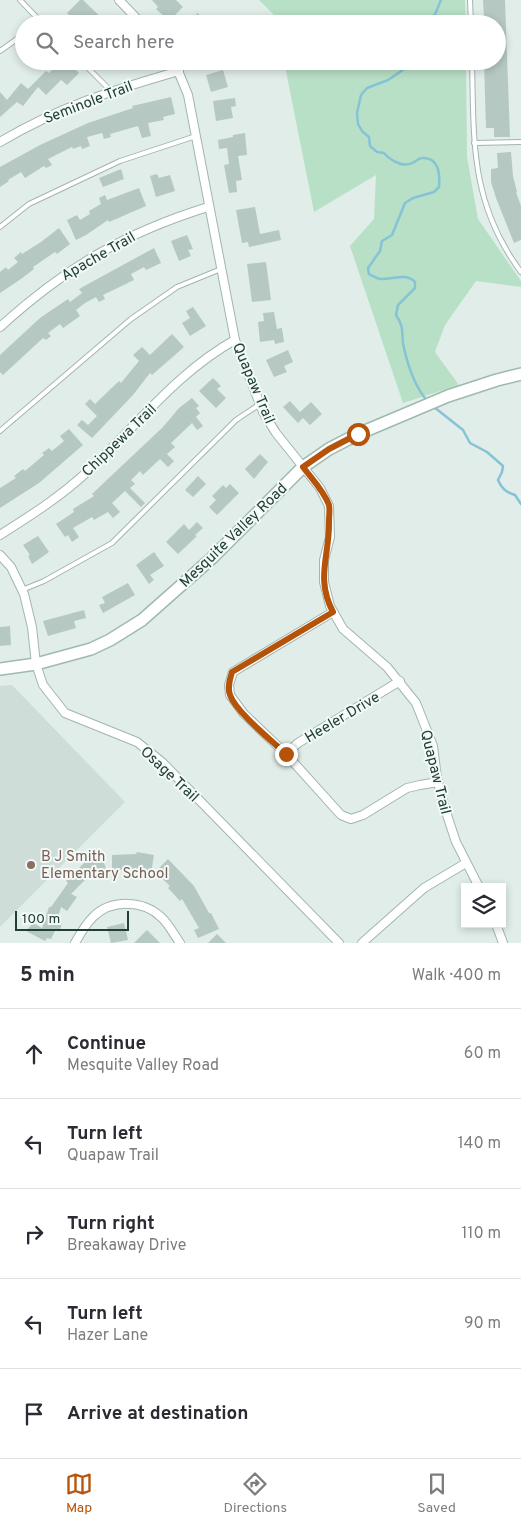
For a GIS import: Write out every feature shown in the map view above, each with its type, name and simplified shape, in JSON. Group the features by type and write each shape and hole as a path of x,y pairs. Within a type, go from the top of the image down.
{"street":[{"path":"119,0 133,15"},
{"name":"Seminole Trail","path":"0,142 51,115 110,91 179,71"},
{"name":"Quapaw Trail","path":"179,71 188,95 235,340 260,404 276,433 320,488 329,506 330,537 324,560 324,582 330,606 343,629 387,666 416,702 433,746 438,782 456,842 477,883"},
{"name":"Apache Trail","path":"0,327 32,298 57,279 115,243 174,217 208,207"},
{"name":"Chippewa Trail","path":"0,535 68,488 86,473 170,390 216,350 235,340"},
{"name":"Mesquite Valley Road","path":"0,669 36,664 91,649 110,640 142,620 212,558 303,467 329,449 358,434 448,396 521,374"},
{"name":"Osage Trail","path":"0,555 11,567 22,590 32,627 36,664 43,685 65,713 137,742 162,762 339,943"},
{"path":"333,612 232,672 229,685 230,695 244,714 286,754 342,815 351,819 363,815 407,788 438,782"},
{"name":"Heeler Drive","path":"286,754 298,743 400,681"},
{"path":"362,943 424,888 466,863"},
{"path":"74,943 94,916 112,906 130,904 143,906 161,917 180,943"},
{"path":"497,928 503,943"}],"lane":[{"path":"20,0 34,15"},
{"path":"470,0 471,15"},
{"path":"0,51 15,40"},
{"path":"90,70 110,91"},
{"path":"472,70 474,143 478,177 484,202 496,234 521,272"},
{"path":"0,227 29,204 120,160 196,136"},
{"path":"474,143 521,142"},
{"path":"0,431 131,319 177,288 221,269"},
{"path":"22,590 44,582 112,543 236,420 260,404"}],"shaded area":[{"name":"B J Smith Elementary School","path":"12,685 125,802 0,927 0,686"}],"green space":[{"path":"259,0 465,0 466,15 274,15"},
{"path":"286,70 466,70 467,157 478,219 521,281 521,287 476,281 445,325 435,352 459,385 403,403 350,246 374,219 376,175 314,212"}],"building":[{"path":"80,0 83,0 99,15 69,15 67,13"},
{"path":"152,0 176,0 183,7 175,15 162,15 156,9 158,7"},
{"path":"483,0 505,0 506,15 484,15"},
{"path":"506,27 510,137 494,137 494,128 486,128 484,70 506,70"},
{"path":"52,70 76,70 79,73 67,85 61,80 46,95 38,87 23,106 17,102 0,117 0,92 7,100 21,83 28,89 46,71 49,73"},
{"path":"223,70 228,87 211,92 206,75"},
{"path":"171,97 175,114 163,117 164,120 148,123 151,136 142,138 138,126 110,134 111,137 104,139 102,133 87,137 90,146 82,149 81,146 73,149 72,147 48,159 52,165 46,168 44,166 25,178 21,172 0,187 0,167 40,145 88,123 133,108 132,106"},
{"path":"235,98 236,106 231,107 233,118 216,121 213,101"},
{"path":"245,133 247,155 238,156 242,180 236,181 237,192 229,193 224,165 229,164 227,148 219,149 218,140"},
{"path":"511,152 513,176 521,206 521,240 514,243 491,182 491,169 498,168 497,153"},
{"path":"121,169 124,179 103,187 99,178"},
{"path":"157,174 159,178 170,175 175,191 156,197 150,176"},
{"path":"139,188 146,206 109,222 108,220 76,240 67,220 77,215 80,220 90,214 89,211 101,204 99,198 105,195 107,200"},
{"path":"255,207 260,234 279,230 281,240 249,247 248,242 242,243 236,210"},
{"path":"59,228 70,244 57,254 55,252 33,267 34,269 0,293 0,272 6,267 8,270 18,262 14,258 21,252 22,254"},
{"path":"187,235 193,249 188,250 191,256 179,261 171,241"},
{"path":"154,248 161,263 146,270 144,267 131,274 134,280 103,295 105,299 99,302 96,297 85,303 76,310 80,316 63,328 60,324 48,333 51,336 46,340 43,338 3,375 0,372 0,355 40,318 68,299 70,302 82,293 79,289"},
{"path":"266,262 271,300 252,302 247,264"},
{"path":"193,307 206,326 190,336 182,323 190,318 186,311"},
{"path":"274,312 277,329 282,328 284,342 275,344 274,340 260,342 258,322 264,321 263,313"},
{"path":"172,334 184,347 152,375 150,373 133,395 92,438 77,425 82,420 88,425 97,416 85,404 90,399 95,404 119,381 121,383 139,361 133,355 142,347 150,355"},
{"path":"288,350 293,362 284,366 287,372 274,377 266,360"},
{"path":"213,378 221,386 217,389 226,398 216,408 199,391"},
{"path":"192,398 199,406 196,408 200,413 196,417 203,426 197,430 192,423 171,443 175,447 167,454 174,461 168,467 160,459 143,475 140,471 131,480 135,484 130,488 145,503 141,507 125,491 112,503 120,512 113,518 108,512 94,520 92,517 73,528 79,537 72,542 68,535 65,537 56,524 74,512 73,509 94,496 92,494 163,427 179,408"},
{"path":"290,401 300,412 311,402 322,414 310,425 303,418 298,423 283,407"},
{"path":"69,429 83,445 39,483 0,508 0,488 16,478 14,476 23,469 25,471 44,455 42,453 49,448 52,451 64,441 60,436"},
{"path":"260,454 268,462 254,479 245,469"},
{"path":"198,476 206,484 193,497 185,490"},
{"path":"230,484 239,493 217,515 209,507 216,500 212,496 223,485 226,488"},
{"path":"197,522 203,528 178,554 166,542 184,524 189,530"},
{"path":"38,536 49,552 32,564 28,556 30,555 23,545"},
{"path":"154,552 164,566 150,575 154,580 149,584 136,565"},
{"path":"128,583 135,595 103,613 99,605 105,603 102,597"},
{"path":"84,610 86,618 74,621 76,628 48,636 43,621"},
{"path":"10,626 11,645 0,646 0,627"},
{"path":"137,852 154,855 151,873 112,870 112,855 136,854"},
{"path":"100,853 108,873 101,876 97,868 71,894 77,897 67,911 61,907 57,921 62,923 60,930 56,929 51,939 47,938 45,941 26,931 33,923 42,928 49,907 51,907 68,883 66,881 84,863 83,859"},
{"path":"168,859 194,886 219,929 198,938 194,930 199,928 182,899 180,901 168,888 170,886 155,872"},
{"path":"124,923 128,940 111,943 107,927"},
{"path":"147,930 160,943 134,943"},
{"path":"217,934 226,943 208,943"}],"waterway":[{"path":"435,15 441,0"},
{"path":"403,70 388,80 367,88 361,95 357,113 358,124 369,137 370,146 377,152 384,153 393,161 405,165 421,158 432,160 439,172 439,187 434,192 413,198 405,203 392,235 382,241 380,251 368,268 369,274 379,279 407,277 415,282 415,288 398,305 396,315 402,328 403,343 410,369 419,390 428,402"},
{"path":"434,407 463,430 470,443 487,452 503,466 498,480 503,488 515,495 521,504"}],"place":[{"name":"B J Smith Elementary School","path":"31,865"}],"route":[{"path":"286,754 244,714 230,695 230,678 232,672 333,612 324,582 324,560 330,537 329,506 320,488 303,467 329,449 358,434"}]}
